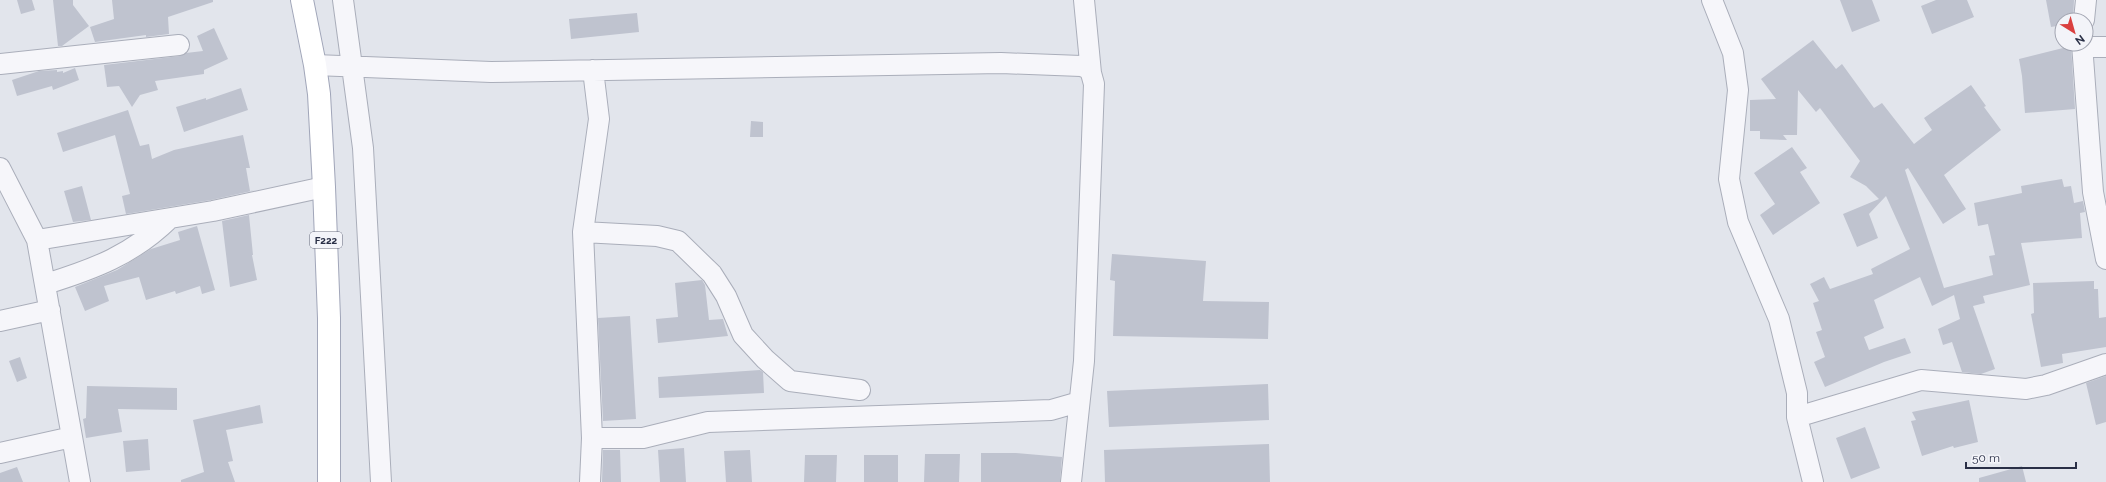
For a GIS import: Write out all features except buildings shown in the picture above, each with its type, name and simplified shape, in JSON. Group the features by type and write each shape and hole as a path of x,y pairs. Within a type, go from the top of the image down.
{"main road":[{"name":"F222","path":"302,0 315,65 324,187 330,318 329,482"}],"street":[{"path":"344,0 363,148 381,482"},
{"path":"1071,482 1084,361 1094,84 1091,72 1084,0"},
{"path":"1712,0 1733,53 1738,90 1729,179 1738,222 1779,319 1797,393 1797,417 1813,482"},
{"path":"2085,12 2086,0"},
{"path":"0,64 179,45"},
{"path":"2094,46 2106,47"},
{"path":"2082,52 2093,192 2106,259"},
{"path":"315,65 491,72 1001,63 1081,66 1087,68 1091,72"},
{"path":"590,482 592,438 583,232 599,119 593,70"},
{"path":"0,168 37,240 80,482"},
{"path":"37,240 169,219 324,187"},
{"path":"46,284 80,273 132,250 169,219"},
{"path":"583,232 657,236 678,242 712,274 726,296 743,335 765,359 790,381 860,390"},
{"path":"0,321 50,310"},
{"path":"1797,417 1920,380 2026,389 2046,385 2106,364"},
{"path":"592,438 643,438 708,422 1051,410 1079,402"},
{"path":"1051,410 1077,422"},
{"path":"0,453 72,437"}]}
